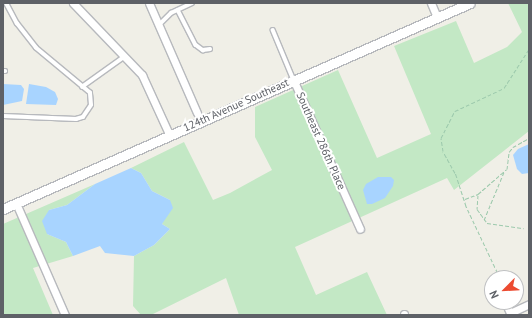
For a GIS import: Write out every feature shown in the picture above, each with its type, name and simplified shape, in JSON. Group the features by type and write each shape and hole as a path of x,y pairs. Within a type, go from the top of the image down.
{"street":[{"path":"73,3 142,75 169,134"},
{"path":"149,3 198,113"},
{"path":"431,3 437,17"},
{"name":"124th Avenue Southeast","path":"3,209 293,79 470,3"},
{"name":"Southeast 286th Place","path":"293,79 360,229"},
{"path":"16,203 65,315"},
{"path":"511,314 529,304"}],"lane":[{"path":"3,116 76,120 83,117 90,109 91,98 82,87 36,48 17,24 6,3"},
{"path":"159,25 178,10 192,3"},
{"path":"178,10 196,45 203,50 210,49"},
{"name":"Southeast 286th Place","path":"273,30 293,79"},
{"path":"82,87 124,56"}],"path":[{"path":"496,270 464,199 457,178 441,145 443,131 455,111 504,88 529,48"},
{"path":"464,199 478,194 507,169 509,152 513,147 529,138"},
{"path":"484,220 484,215 502,182 504,171"},
{"path":"478,194 477,209 484,220 524,228"}],"green space":[{"path":"508,3 529,3 529,131 454,190 447,178 295,247 316,295 367,272 387,315 239,315 226,278 151,315 141,315 133,306 134,256 154,245 170,229 162,224 170,200 152,191 141,173 131,168 184,142 213,200 230,193 272,170 255,137 255,107 338,70 377,158 431,134 394,46 456,21 474,63 507,47 522,32"},
{"path":"95,184 67,205 49,210 47,234 66,242 73,256 33,268 53,315 3,315 3,224"}],"water":[{"path":"3,84 21,85 24,89 22,101 3,105"},
{"path":"29,84 46,87 55,92 58,99 56,105 26,104"},
{"path":"529,144 529,173 522,174 517,169 513,155 518,149"},
{"path":"131,168 141,173 152,191 170,200 173,208 162,224 170,229 154,245 134,256 105,253 100,246 73,256 66,242 47,234 42,221 49,210 67,205 95,184"},
{"path":"378,177 391,177 394,180 393,186 385,198 372,204 367,204 363,190 366,184"}]}
